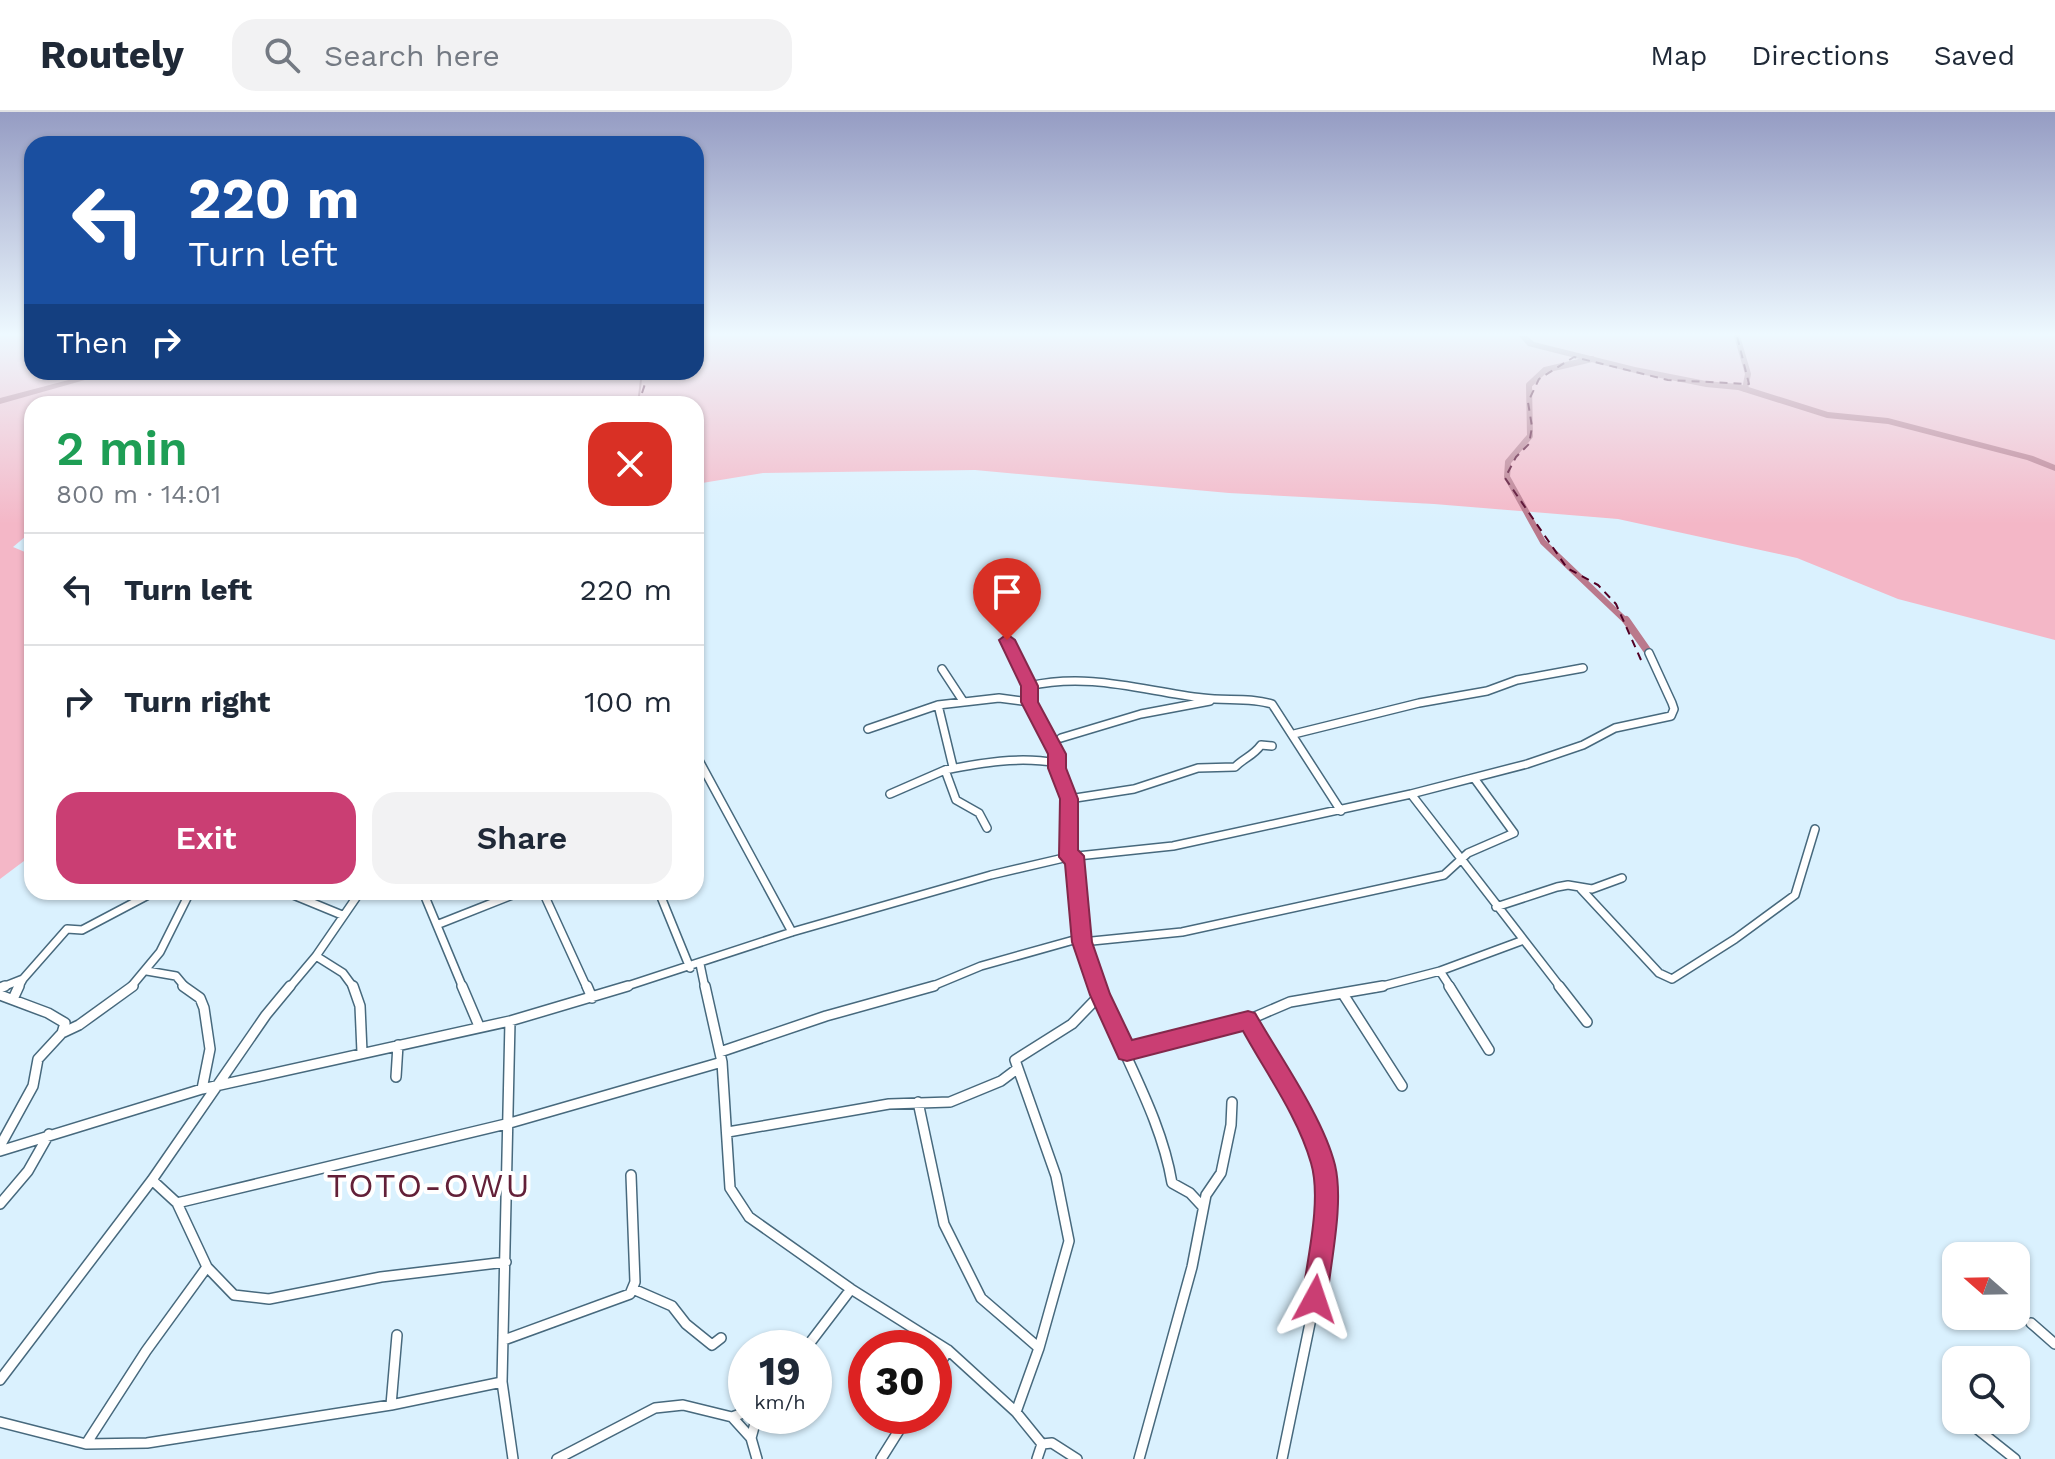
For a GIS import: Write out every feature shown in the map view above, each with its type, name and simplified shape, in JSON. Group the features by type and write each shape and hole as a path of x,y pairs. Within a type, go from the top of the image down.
{"street":[{"path":"1007,640 1029,686 1030,702 1057,754 1056,763 1069,799 1071,857 1081,940 1100,995 1127,1051 1167,1154 1172,1183 1190,1193 1203,1207"},
{"path":"0,1148 202,1089 510,1021 695,966 792,932 991,875 1071,857 1173,846 1341,811 1474,778 1583,745 1615,728 1671,716 1674,709 1672,703 1649,653"},
{"path":"1294,734 1419,703 1487,691 1517,680 1583,668"},
{"path":"942,669 963,701"},
{"path":"1029,686 1053,679 1093,679 1216,700 1272,704 1341,811"},
{"path":"868,729 938,705 999,698 1030,702"},
{"path":"1061,738 1141,714 1216,700"},
{"path":"938,705 956,800 979,813 987,828"},
{"path":"1069,799 1134,789 1198,768 1235,767 1243,759 1253,756 1261,745 1272,746"},
{"path":"890,794 949,768 1036,759 1056,763"},
{"path":"704,770 792,932"},
{"path":"177,1203 510,1123 721,1057 781,1028 969,974 981,966 1081,940 1182,932 1444,875 1468,853 1514,833 1474,778"},
{"path":"1411,794 1521,941 1587,1022"},
{"path":"1581,889 1659,973 1672,979 1735,939 1795,895 1815,829"},
{"path":"1496,907 1557,887 1568,885 1592,889 1622,878"},
{"path":"13,999 23,979 48,953 61,933 67,929 82,930 139,900"},
{"path":"0,1148 33,1086 38,1059 62,1033 82,1025 105,1004 136,983 165,948 172,925 186,900"},
{"path":"305,900 342,915"},
{"path":"0,1380 152,1180 266,1015 316,956 354,900"},
{"path":"427,900 479,1026"},
{"path":"439,924 500,900"},
{"path":"547,900 592,998"},
{"path":"663,900 695,966 721,1057 730,1188 739,1205 749,1217 851,1289 916,1330"},
{"path":"1127,1051 1248,1020 1290,1002 1343,994 1440,971 1521,941"},
{"path":"316,956 344,971 354,983 362,1015 362,1052"},
{"path":"147,971 176,976 179,985 200,998 205,1012 203,1028 210,1049 205,1060 207,1069 202,1089"},
{"path":"1440,971 1489,1050"},
{"path":"0,988 23,979"},
{"path":"1343,994 1402,1086"},
{"path":"0,995 63,1019 62,1033"},
{"path":"1016,1412 1039,1348 1066,1255 1068,1228 1056,1176 1015,1060 1059,1035 1090,1009 1100,995"},
{"path":"1248,1020 1305,1122 1323,1165 1326,1194 1315,1299 1282,1459"},
{"path":"510,1021 502,1382 513,1459"},
{"path":"396,1077 398,1045"},
{"path":"728,1132 889,1104 950,1102 1001,1081 1017,1069"},
{"path":"918,1102 944,1224 981,1298 1039,1348"},
{"path":"1139,1459 1192,1267 1206,1195 1221,1173 1231,1125 1232,1102"},
{"path":"0,1204 28,1171 49,1134"},
{"path":"504,1340 630,1294 633,1289 631,1175"},
{"path":"152,1180 177,1203 207,1267 234,1295 269,1299 381,1277 506,1262"},
{"path":"86,1444 146,1351 207,1267"},
{"path":"633,1289 672,1306 686,1324 712,1345 721,1338"},
{"path":"820,1330 851,1289"},
{"path":"2031,1323 2055,1344"},
{"path":"391,1405 397,1335"},
{"path":"952,1354 1016,1412 1042,1444"},
{"path":"0,1422 86,1444 147,1443 391,1405 502,1382"},
{"path":"557,1459 655,1408 683,1405 728,1416"},
{"path":"747,1434 757,1459"},
{"path":"751,1438 752,1434"},
{"path":"881,1459 897,1434"},
{"path":"1984,1434 2015,1459"},
{"path":"1042,1444 1052,1443 1077,1459"},
{"path":"1037,1459 1042,1444"}],"shaded area":[{"path":"0,399 24,399 24,538 13,547 24,552 24,861 0,879"},
{"path":"704,399 2055,399 2055,640 1898,599 1797,558 1618,519 1434,504 1229,493 975,470 763,473 704,483"}],"waterway":[{"path":"0,401 8,399"},
{"path":"1529,399 1530,436 1508,462 1507,477 1543,542 1627,622"},
{"path":"1776,399 1827,415 1888,421 2030,458 2055,468"},
{"path":"1626,620 1649,653"}],"ferry route":[{"path":"1530,399 1532,427 1529,444 1516,457 1505,478 1567,568 1598,585 1616,604 1641,660"}],"district":[{"name":"TOTO-OWU","path":"429,1185"}],"route":[{"path":"1007,640 1029,686 1030,702 1057,754 1057,768 1069,799 1068,857 1074,856 1082,942 1100,995 1127,1051 1206,1028 1248,1020 1305,1122 1323,1165 1326,1194 1315,1299"}]}
